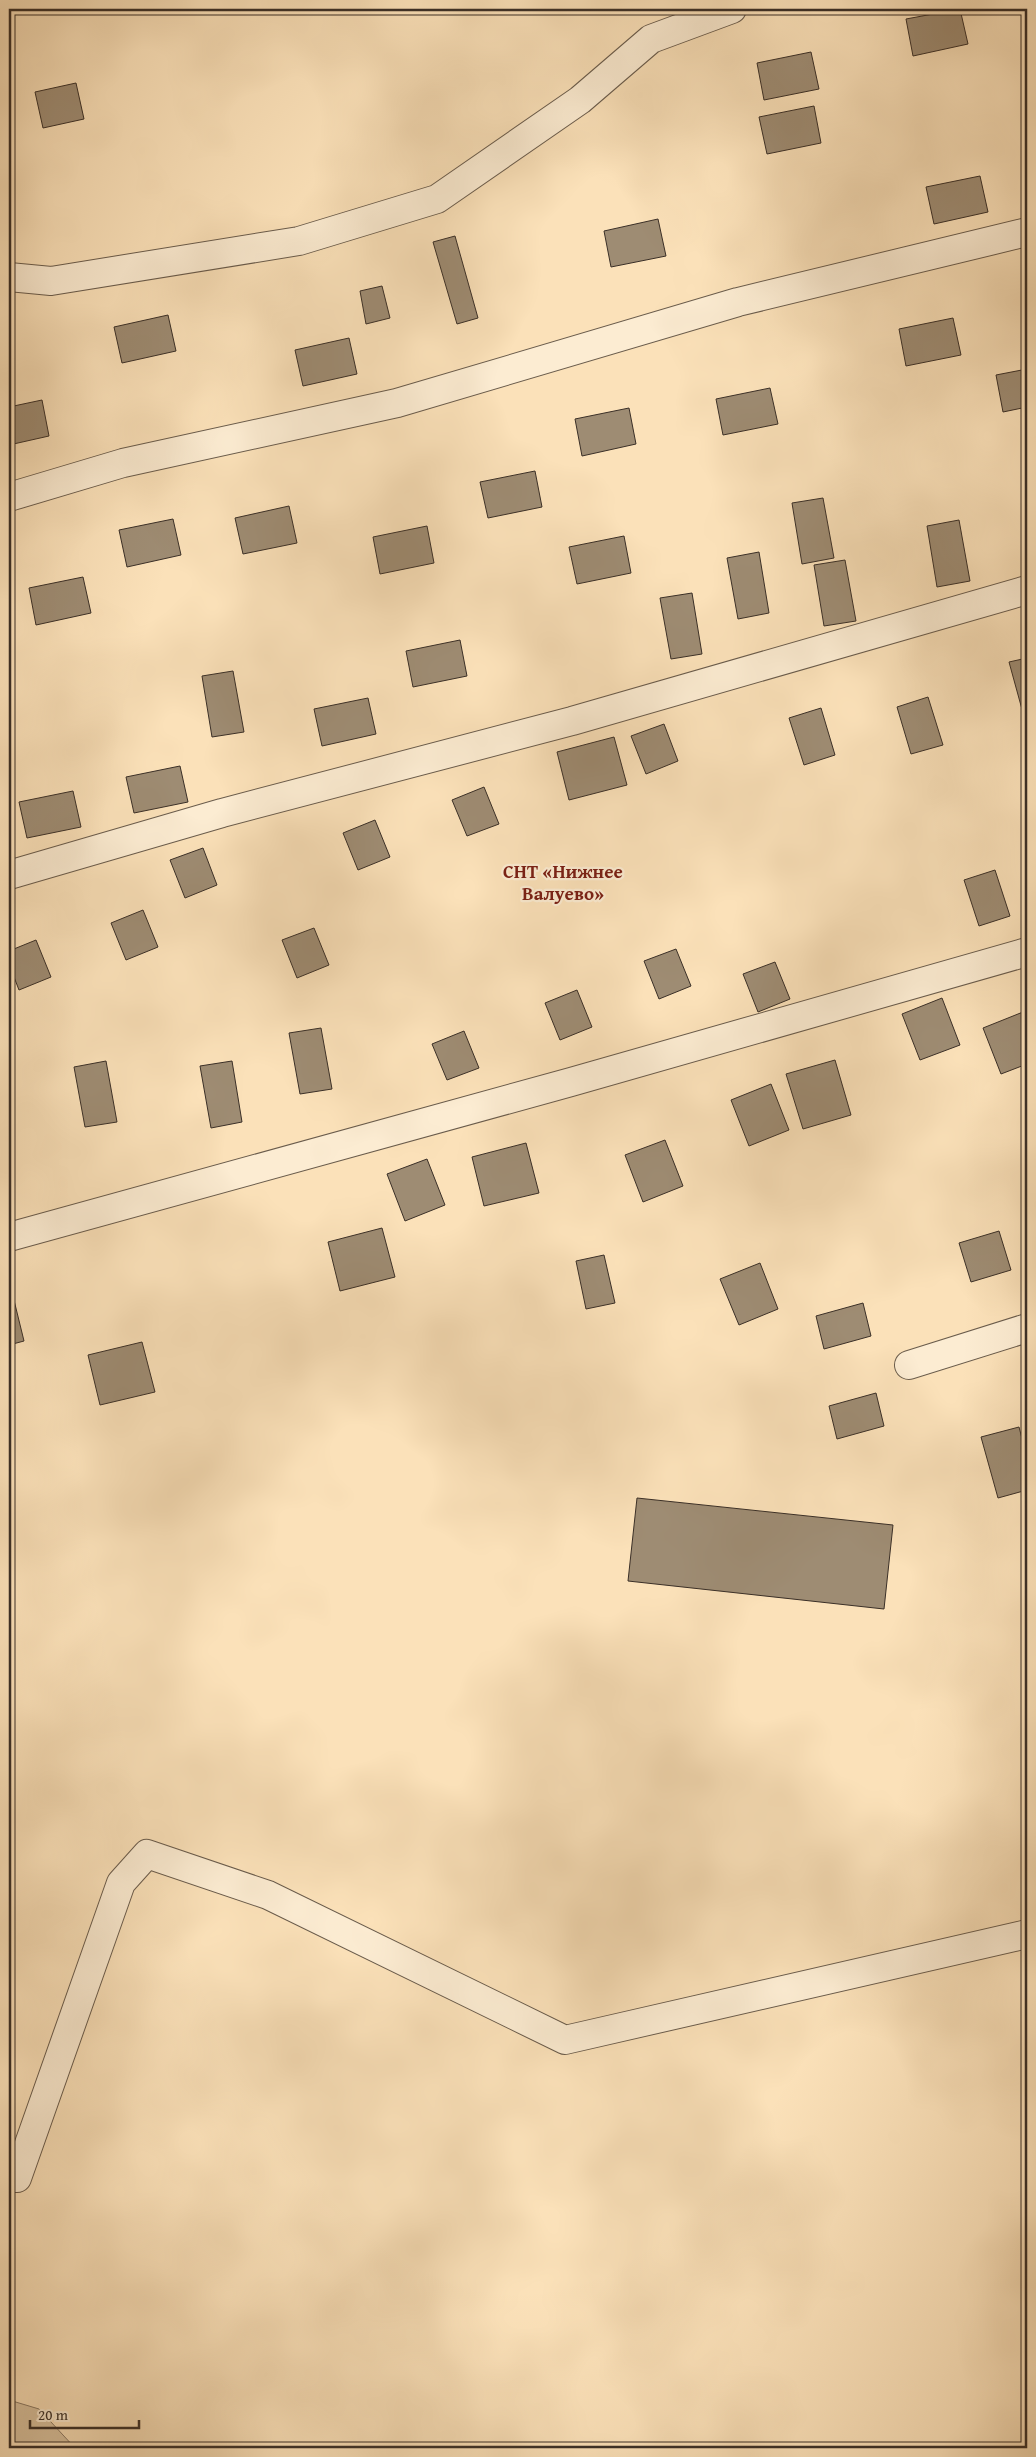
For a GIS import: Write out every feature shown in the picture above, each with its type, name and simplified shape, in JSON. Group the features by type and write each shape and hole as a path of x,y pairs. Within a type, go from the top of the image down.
{"street":[{"path":"9,277 51,281 299,241 437,199 580,100 651,39 732,9"},
{"path":"9,498 123,463 397,403 738,302 1027,232"},
{"path":"9,875 222,813 582,718 1027,590"},
{"path":"9,1237 1027,952"},
{"path":"909,1365 1027,1328"},
{"path":"17,2178 121,1883 147,1854 268,1895 565,2040 1027,1934"}],"shaded area":[{"path":"9,2400 39,2409 75,2448 9,2448"}],"building":[{"path":"960,9 968,44 913,56 906,19"},
{"path":"811,52 819,89 764,100 757,63"},
{"path":"76,83 84,119 43,128 35,92"},
{"path":"814,106 821,143 767,154 759,117"},
{"path":"980,176 988,212 934,224 926,187"},
{"path":"658,219 666,256 611,267 604,231"},
{"path":"455,236 478,318 457,324 433,242"},
{"path":"382,286 390,318 366,324 360,291"},
{"path":"168,315 176,351 122,363 114,327"},
{"path":"953,318 961,355 906,366 899,329"},
{"path":"349,338 357,374 303,386 295,350"},
{"path":"1027,369 1027,407 1003,412 996,375"},
{"path":"770,388 778,424 723,435 716,399"},
{"path":"42,400 49,436 9,445 9,407"},
{"path":"629,408 636,444 582,456 575,419"},
{"path":"535,471 542,507 488,518 480,482"},
{"path":"823,498 834,558 802,564 792,503"},
{"path":"289,506 297,543 243,554 235,518"},
{"path":"173,519 181,555 127,567 119,530"},
{"path":"959,520 970,581 937,587 927,526"},
{"path":"427,526 434,563 380,574 373,537"},
{"path":"624,536 631,573 577,584 569,547"},
{"path":"759,552 769,613 738,619 727,558"},
{"path":"845,560 856,621 824,626 814,565"},
{"path":"83,577 91,613 36,625 29,588"},
{"path":"692,593 702,654 671,659 660,598"},
{"path":"460,640 467,676 413,687 406,651"},
{"path":"1027,658 1027,711 1023,713 1009,662"},
{"path":"233,671 244,732 212,737 202,676"},
{"path":"928,697 943,745 911,754 897,707"},
{"path":"368,698 376,734 322,746 314,709"},
{"path":"821,708 835,755 804,765 789,718"},
{"path":"664,724 678,761 646,774 631,736"},
{"path":"614,737 627,785 569,800 557,752"},
{"path":"180,766 188,802 134,813 126,777"},
{"path":"484,787 499,824 467,836 452,800"},
{"path":"73,791 81,827 27,838 19,802"},
{"path":"375,820 390,857 358,870 343,833"},
{"path":"203,848 217,885 185,898 170,860"},
{"path":"995,870 1010,916 979,926 964,880"},
{"path":"143,910 158,947 126,960 111,923"},
{"path":"314,928 329,965 297,978 282,940"},
{"path":"36,940 51,977 19,990 9,964 9,951"},
{"path":"676,949 691,986 659,999 644,961"},
{"path":"775,962 790,999 758,1012 743,974"},
{"path":"577,990 592,1027 560,1040 545,1003"},
{"path":"942,998 960,1045 920,1060 902,1014"},
{"path":"1023,1012 1027,1023 1027,1064 1001,1074 983,1028"},
{"path":"321,1028 332,1089 300,1094 289,1033"},
{"path":"464,1031 479,1068 447,1080 432,1044"},
{"path":"835,1060 851,1115 803,1129 786,1074"},
{"path":"106,1061 117,1122 85,1127 74,1067"},
{"path":"232,1061 242,1122 211,1128 200,1066"},
{"path":"771,1084 789,1130 749,1146 731,1100"},
{"path":"665,1140 683,1186 643,1202 625,1155"},
{"path":"526,1143 539,1193 484,1206 472,1157"},
{"path":"427,1159 445,1205 405,1221 387,1174"},
{"path":"382,1228 395,1277 340,1291 328,1242"},
{"path":"999,1231 1011,1270 971,1282 959,1243"},
{"path":"604,1255 615,1303 586,1309 576,1261"},
{"path":"760,1263 778,1309 739,1325 720,1279"},
{"path":"9,1292 12,1292 24,1341 9,1345"},
{"path":"863,1303 871,1336 824,1349 816,1316"},
{"path":"142,1342 155,1392 100,1405 88,1355"},
{"path":"876,1393 884,1426 837,1439 829,1406"},
{"path":"1019,1427 1027,1458 1027,1490 998,1498 981,1437"},
{"path":"637,1498 893,1525 884,1609 628,1581"}],"district":[{"name":"СНТ «Нижнее Валуево»","path":"563,882"}]}
